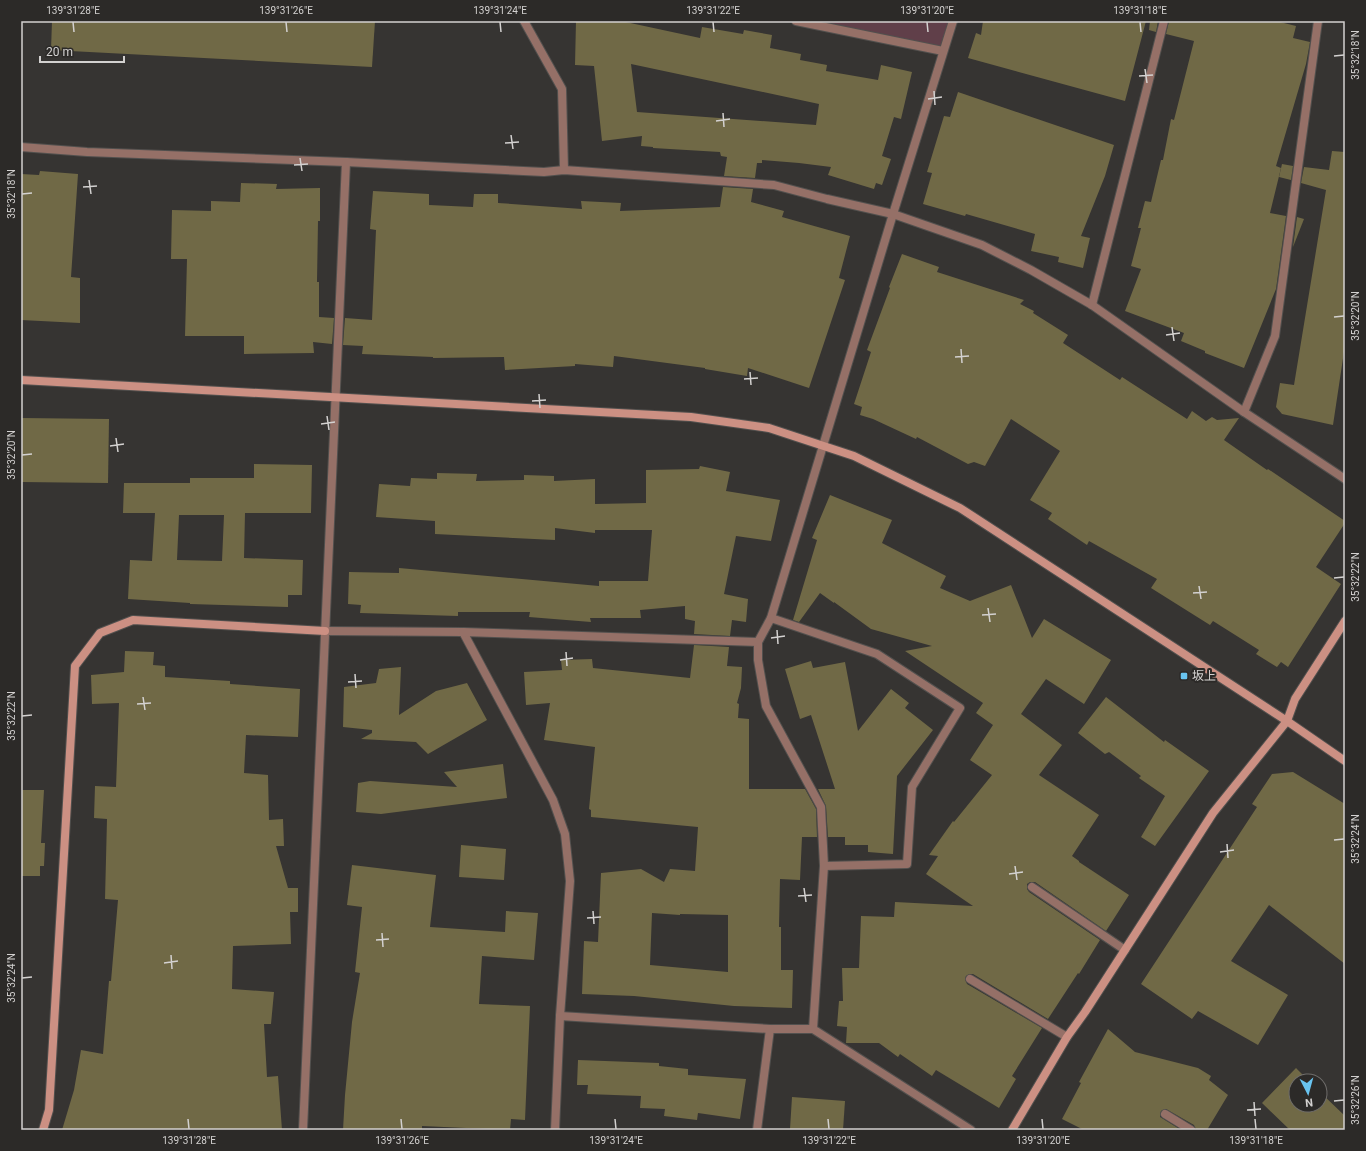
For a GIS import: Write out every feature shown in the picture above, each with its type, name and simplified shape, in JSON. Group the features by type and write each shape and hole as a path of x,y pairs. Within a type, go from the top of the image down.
{"street":[{"path":"524,21 562,89 564,170"},
{"path":"796,21 943,51"},
{"path":"813,1029 824,866 821,807 766,706 758,660 758,642 771,618 952,21"},
{"path":"1092,304 1164,21"},
{"path":"1244,412 1274,336 1318,21"},
{"path":"21,146 87,152 346,162 544,172 564,170 774,185 893,214 982,245 1092,304 1244,412 1345,479"},
{"path":"303,1130 346,162"},
{"path":"21,380 692,417 769,428 854,456 960,508 1287,721 1345,761"},
{"path":"771,618 878,654 960,708 912,787 907,864 824,866"},
{"path":"43,1130 49,1110 75,666 100,633 133,620 325,631 464,632 758,642"},
{"path":"1012,1130 1067,1036 1125,950 1213,813 1287,721 1295,699 1345,621"},
{"path":"464,632 553,800 566,834 570,881 560,1016 555,1130"},
{"path":"1032,887 1125,950"},
{"path":"970,978 1067,1036"},
{"path":"560,1016 770,1029 813,1029 971,1130"},
{"path":"757,1130 770,1029"},
{"path":"1165,1114 1191,1130"}],"shaded area":[{"path":"796,21 953,21 943,51"}],"building":[{"path":"52,21 375,21 372,67 51,50"},
{"path":"576,21 621,21 700,38 702,27 743,34 744,30 772,35 770,48 801,54 800,60 827,65 826,71 878,80 881,65 912,72 901,119 894,117 882,156 891,159 882,185 876,183 874,189 828,175 831,167 762,160 762,163 757,163 755,178 724,176 727,157 721,156 720,152 641,146 642,136 602,141 594,66 575,65","holes":["631,64 819,104 816,125 637,112"]},
{"path":"983,21 1146,21 1125,101 968,58 976,33 981,35"},
{"path":"1150,21 1158,21 1156,32 1149,30"},
{"path":"1169,21 1276,21 1296,26 1293,38 1310,42 1306,64 1276,166 1281,168 1270,213 1286,216 1276,289 1244,368 1205,353 1205,351 1181,341 1184,333 1125,311 1141,269 1131,266 1141,228 1138,228 1145,201 1151,202 1161,160 1163,160 1171,119 1174,120 1194,41 1166,34"},
{"path":"958,92 1114,145 1105,176 1081,236 1090,238 1083,268 1058,262 1059,257 1031,251 1035,234 966,214 965,216 923,204 932,173 927,172 944,116 950,117"},
{"path":"1332,151 1345,152 1345,345 1333,425 1282,414 1276,407 1280,383 1294,385 1326,190 1301,183 1304,167 1329,170"},
{"path":"1282,164 1293,166 1291,180 1279,177"},
{"path":"40,171 78,174 71,277 80,278 80,323 21,320 21,174 39,175"},
{"path":"241,183 277,184 276,189 320,188 317,282 319,282 319,317 334,318 332,344 313,342 314,353 244,354 244,336 185,336 187,259 171,259 172,210 211,211 211,201 240,202"},
{"path":"723,187 753,189 751,202 784,211 782,217 850,236 839,278 845,280 809,388 748,368 747,376 705,368 614,356 613,367 575,364 575,366 505,370 504,357 433,358 362,354 363,346 343,345 345,318 372,320 376,230 370,229 373,191 429,194 429,205 473,207 474,194 498,194 498,203 582,209 581,201 621,203 620,211 720,207"},
{"path":"1297,217 1304,219 1293,247"},
{"path":"902,254 939,267 937,272 1024,300 1020,304 1034,311 1033,313 1068,335 1063,343 1120,380 1122,377 1187,419 1192,411 1206,421 1212,417 1217,420 1239,418 1224,440 1345,521 1316,567 1341,584 1288,667 1281,662 1277,667 1256,654 1259,650 1213,621 1210,625 1151,588 1157,579 1089,541 1087,545 1048,519 1052,513 1030,500 1060,451 1011,419 985,466 974,462 968,464 917,437 916,439 873,419 860,415 862,407 854,404 871,352 867,350"},
{"path":"21,418 109,419 108,483 21,482"},
{"path":"254,464 312,465 311,513 245,513 244,558 303,560 302,595 288,595 288,607 190,604 128,599 130,560 152,561 155,513 123,513 124,483 190,483 190,478 254,478","holes":["179,515 224,515 222,561 177,560"]},
{"path":"700,466 730,472 726,491 780,500 771,541 736,536 724,594 748,599 746,622 732,620 730,636 694,634 695,621 685,619 685,606 640,610 641,618 590,618 591,622 529,617 530,612 458,612 458,616 360,613 361,605 348,604 349,572 399,573 399,568 599,586 599,581 648,581 652,530 595,530 595,533 555,528 555,540 435,534 435,521 376,517 379,484 410,486 411,478 437,479 437,473 477,474 476,481 524,480 524,475 554,476 554,481 595,479 595,504 646,503 646,470 699,469"},
{"path":"830,495 892,520 882,543 946,576 940,588 970,601 1011,585 1032,638 1044,619 1111,660 1084,704 1046,679 1021,714 1062,745 1039,775 1099,815 1072,856 1129,895 1106,931 1035,882 1030,882 1027,884 1027,889 1029,892 1100,940 1048,1019 973,974 966,976 965,979 967,984 1042,1028 1012,1076 1016,1079 999,1108 936,1070 932,1076 900,1054 898,1057 879,1043 846,1043 847,1027 837,1026 839,1001 843,1001 842,968 859,968 861,916 894,917 895,902 973,906 926,874 938,856 929,855 953,821 954,822 992,775 970,760 993,725 976,713 983,703 905,651 932,646 871,629 820,593 799,622 793,620 817,540 812,538"},
{"path":"694,645 729,647 727,666 742,667 741,688 737,703 739,704 738,718 749,719 749,789 805,789 816,809 817,837 802,837 800,880 780,879 779,927 781,927 781,970 793,970 792,1008 734,1006 634,996 582,994 584,941 598,942 601,873 641,869 664,882 670,869 695,871 698,827 591,817 591,810 589,809 595,747 544,740 550,703 526,705 524,672 562,670 561,660 592,659 593,668 690,678","holes":["652,913 680,915 728,915 728,972 650,965"]},
{"path":"125,651 154,652 153,665 165,666 165,677 230,681 230,684 300,689 298,737 246,735 244,773 268,775 269,820 283,819 284,846 276,846 288,888 298,888 298,912 290,912 291,944 233,946 232,989 274,992 271,1024 264,1024 267,1077 278,1076 282,1130 62,1130 74,1090 81,1050 103,1054 118,900 105,899 107,819 94,818 95,786 116,787 119,703 92,704 91,675 124,672"},
{"path":"811,661 813,668 845,662 858,731 891,689 909,703 905,708 933,730 897,776 893,854 868,852 868,845 845,845 845,837 828,837 826,806 818,789 835,789 811,715 800,719 785,669"},
{"path":"401,667 399,715 436,691 467,683 487,720 428,754 416,742 361,739 372,733 372,730 343,727 344,687 376,683 379,669"},
{"path":"1106,697 1164,742 1165,740 1209,771 1155,846 1141,837 1165,796 1139,778 1141,776 1109,752 1105,754 1078,733"},
{"path":"503,764 507,798 381,814 356,812 358,783 370,781 457,787 444,772"},
{"path":"1293,772 1345,804 1345,964 1269,905 1231,961 1288,995 1258,1045 1198,1011 1192,1019 1141,984 1257,807 1252,804 1272,774"},
{"path":"21,790 44,790 41,843 45,843 44,866 40,866 40,876 21,876"},
{"path":"461,845 506,849 504,880 459,877"},
{"path":"352,865 436,875 430,927 505,932 506,911 538,913 534,960 482,956 479,1004 530,1006 525,1120 511,1119 510,1130 422,1126 422,1130 343,1130 352,1022 360,973 355,972 362,907 347,905"},
{"path":"1108,1029 1135,1052 1198,1068 1211,1076 1209,1080 1228,1095 1207,1130 1196,1130 1194,1125 1166,1109 1161,1111 1160,1117 1181,1130 1084,1130 1062,1119 1081,1083 1079,1082"},
{"path":"578,1060 659,1063 659,1066 688,1069 688,1075 746,1079 740,1119 698,1113 697,1120 664,1116 665,1109 640,1108 641,1096 587,1094 588,1085 577,1085"},
{"path":"1296,1068 1301,1073 1291,1073"},
{"path":"1288,1076 1288,1113 1328,1113 1328,1100 1345,1116 1345,1130 1290,1130 1262,1103"},
{"path":"792,1097 845,1101 843,1130 790,1129"}],"place":[{"name":"坂上","path":"1184,676"}]}
